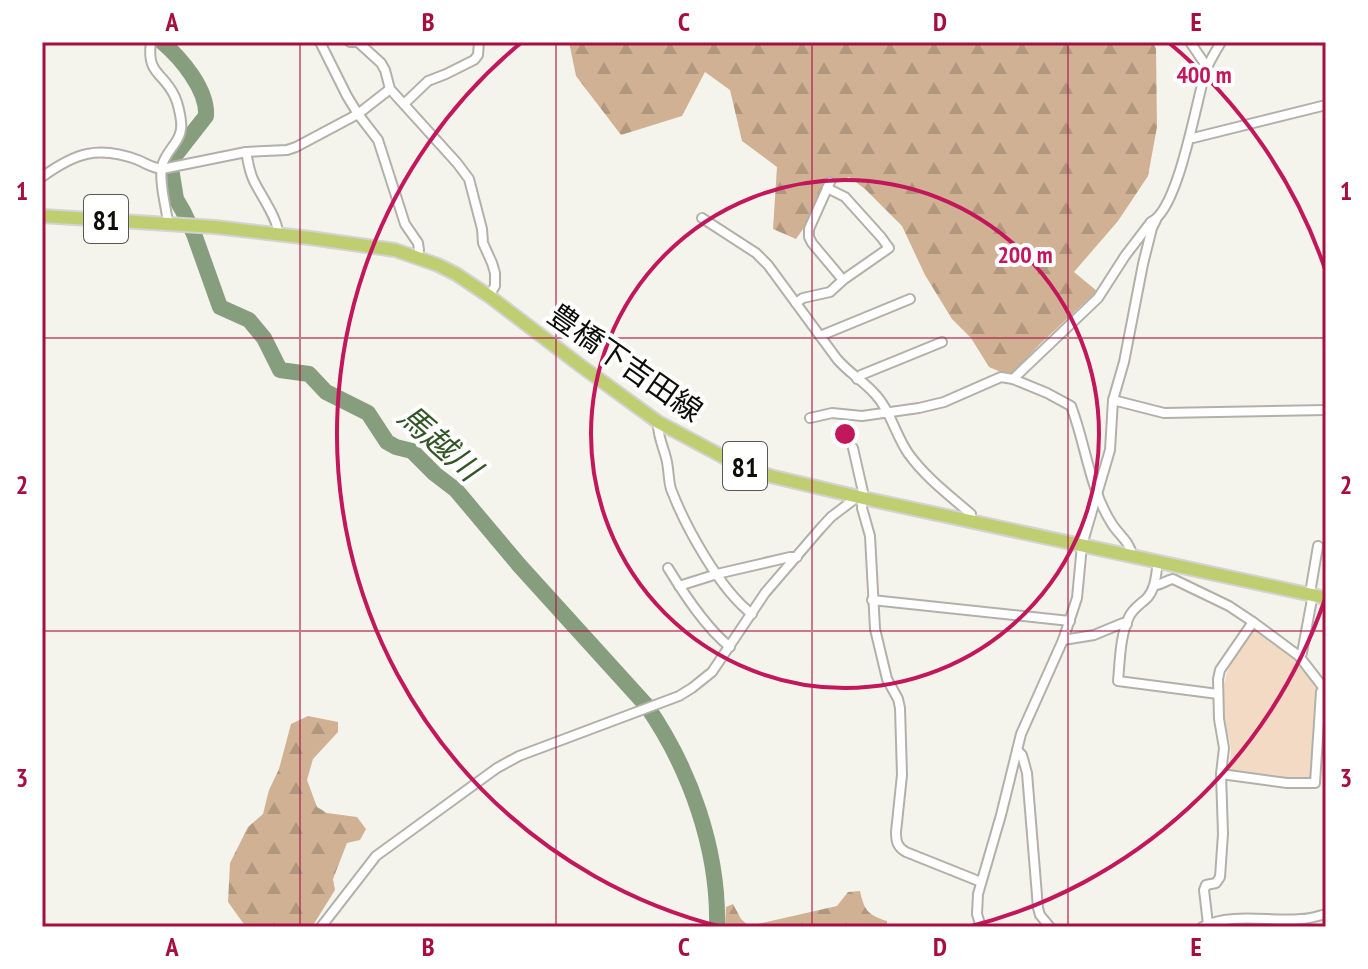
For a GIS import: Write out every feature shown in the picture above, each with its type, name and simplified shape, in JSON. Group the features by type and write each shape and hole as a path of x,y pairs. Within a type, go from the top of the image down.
{"main road":[{"name":"豊橋下吉田線","path":"42,216 215,227 371,245 417,257 456,274 489,296 658,422 731,461 770,476 1326,598"}],"street":[{"path":"151,42 152,67 176,98 182,126 179,140 167,154 169,223"},
{"path":"320,42 347,96 378,140 405,224 418,243 417,257"},
{"path":"350,42 358,42 381,63 390,89 469,179 483,243 495,273 495,286 489,296"},
{"path":"404,104 428,81 474,60 478,55 479,42"},
{"path":"1190,42 1207,67"},
{"path":"981,927 977,907 981,882 1017,750 1027,718 1063,640 1077,598 1082,545 1110,450 1113,400 1152,228 1175,183 1207,67 1221,42"},
{"path":"42,177 64,162 92,152 123,156 153,169 246,152 287,150 358,114 390,89"},
{"path":"1190,136 1193,138 1326,105"},
{"path":"246,152 253,181 276,222 278,234"},
{"path":"796,303 803,298 830,292 889,248 845,197 828,185 809,229 809,237 843,280"},
{"path":"702,218 756,253 768,265 848,372 874,392 908,452 930,478 971,514 971,522"},
{"path":"1013,379 1098,298 1132,246 1156,220"},
{"path":"820,336 910,299"},
{"path":"857,379 942,342"},
{"path":"810,418 832,413 862,416 888,413 944,402 1001,377 1047,393 1071,406 1097,496 1112,524 1131,547 1132,555"},
{"path":"1113,400 1164,413 1326,410"},
{"path":"658,422 672,489 697,543 725,586 752,614"},
{"path":"321,927 376,856 477,782 519,756 654,706 692,688 712,672 765,593 831,517 863,492 853,448"},
{"path":"858,497 870,536 875,629 887,679 900,708 902,775 896,841 906,852 981,882"},
{"path":"1299,656 1302,653 1318,546"},
{"path":"679,586 717,574 797,557"},
{"path":"1158,561 1155,585 1129,616 1120,650 1118,681 1218,694"},
{"path":"668,568 679,586 730,647"},
{"path":"1155,585 1173,579 1229,606 1299,656 1325,690 1321,692 1315,783 1287,783 1221,774"},
{"path":"872,600 1070,621"},
{"path":"1253,622 1220,670 1219,719 1224,748 1221,774 1223,834 1220,877 1216,883 1206,885 1204,890 1205,925 1254,918 1300,920 1326,914"},
{"path":"1063,640 1094,635 1127,624"},
{"path":"1017,750 1022,755 1027,773 1038,908 1050,927"}],"shaded area":[{"path":"1256,626 1299,659 1320,688 1312,781 1228,770 1231,751 1223,704 1225,680 1234,658"}],"green space":[{"path":"569,42 1153,42 1156,49 1157,127 1148,176 1118,221 1074,272 1097,291 1010,376 989,367 971,338 952,319 925,275 902,226 865,189 849,177 826,187 817,209 796,239 773,229 777,167 742,141 730,90 705,72 682,116 621,135 576,76"},
{"path":"308,716 338,722 338,732 313,759 307,780 317,807 327,813 357,817 366,829 360,840 347,843 333,879 335,890 312,927 246,927 228,902 230,863 248,827 263,814 291,724"},
{"path":"860,891 868,911 887,921 887,927 725,927 726,907 733,904 749,926 837,906 848,892"}],"waterway":[{"name":"馬越川","path":"162,42 192,75 203,96 206,116 170,162 176,199 194,234 220,307 249,320 264,338 280,370 309,374 326,392 368,413 387,442 412,451 456,490 519,565 646,705 676,755 699,811 713,869 717,927"}]}
